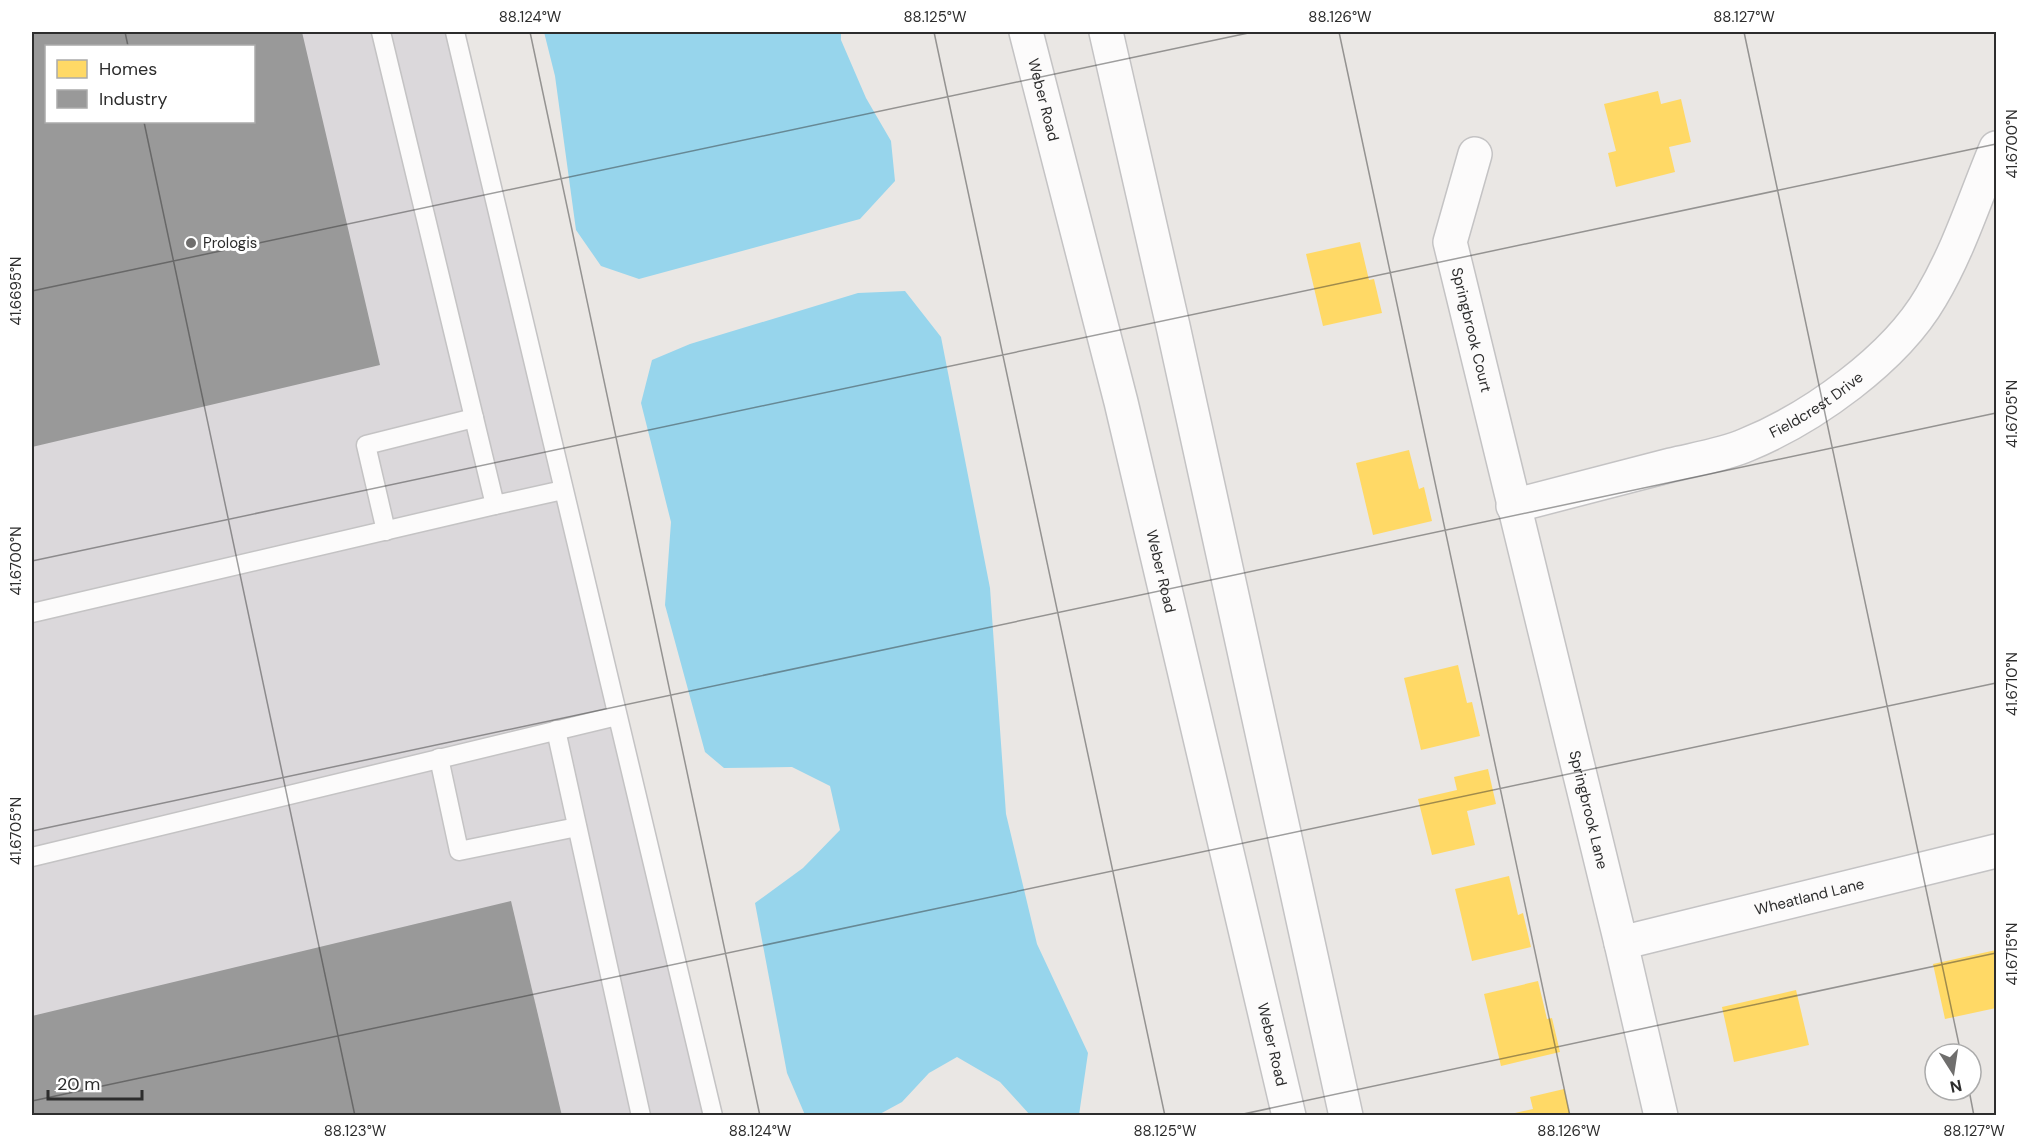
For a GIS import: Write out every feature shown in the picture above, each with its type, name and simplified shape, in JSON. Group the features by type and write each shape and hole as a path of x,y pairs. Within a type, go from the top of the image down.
{"main road":[{"name":"Weber Road","path":"1026,32 1121,402 1289,1116"},
{"path":"1106,32 1173,326 1346,1116"},
{"name":"Fieldcrest Drive","path":"1513,506 1744,446 1783,428 1826,402 1865,371 1902,336 1930,299 1957,249 1996,148"},
{"name":"Springbrook Court","path":"1475,154 1450,242 1513,506"},
{"name":"Springbrook Lane","path":"1513,506 1621,943 1661,1116"},
{"name":"Wheatland Lane","path":"1621,943 1996,851"}],"lane":[{"path":"381,32 495,505"},
{"path":"455,32 713,1116"},
{"path":"386,531 366,445 474,418"},
{"path":"32,613 563,490"},
{"path":"32,857 617,716"},
{"path":"556,730 641,1116"},
{"path":"439,759 459,852 577,827"}],"shaded area":[{"path":"32,32 463,32 717,1115 32,1115"}],"water":[{"path":"544,32 841,32 841,40 866,98 891,141 895,181 860,219 639,279 601,266 576,230 555,76"},
{"path":"905,291 941,337 990,588 1006,814 1037,944 1088,1053 1079,1115 1030,1115 1000,1082 957,1057 929,1073 902,1102 878,1115 805,1115 787,1073 755,903 803,868 840,830 830,786 792,767 724,768 705,752 665,605 671,522 641,403 652,360 690,344 858,293"}],"building: Homes":[{"path":"1658,91 1661,104 1681,99 1691,142 1669,147 1675,172 1616,187 1608,153 1616,151 1604,104"},
{"path":"1360,242 1369,280 1374,279 1382,313 1323,326 1306,254"},
{"path":"1409,450 1419,489 1424,487 1432,521 1373,535 1356,463"},
{"path":"1458,665 1467,703 1472,702 1480,736 1421,750 1404,678"},
{"path":"1488,769 1496,804 1467,811 1475,845 1432,855 1418,799 1457,790 1454,777"},
{"path":"1509,876 1518,915 1523,913 1531,947 1472,961 1455,889"},
{"path":"1996,950 1996,1008 1945,1019 1933,964"},
{"path":"1538,981 1547,1019 1552,1018 1560,1052 1501,1066 1484,994"},
{"path":"1796,990 1809,1045 1734,1062 1722,1007"},
{"path":"1564,1089 1570,1116 1515,1116 1515,1113 1533,1109 1530,1097"}],"building: Industry":[{"name":"Prologis","path":"32,32 302,32 380,365 32,447"},
{"path":"511,901 562,1116 32,1116 32,1016"}],"place":[{"name":"Prologis","path":"191,243"}]}
